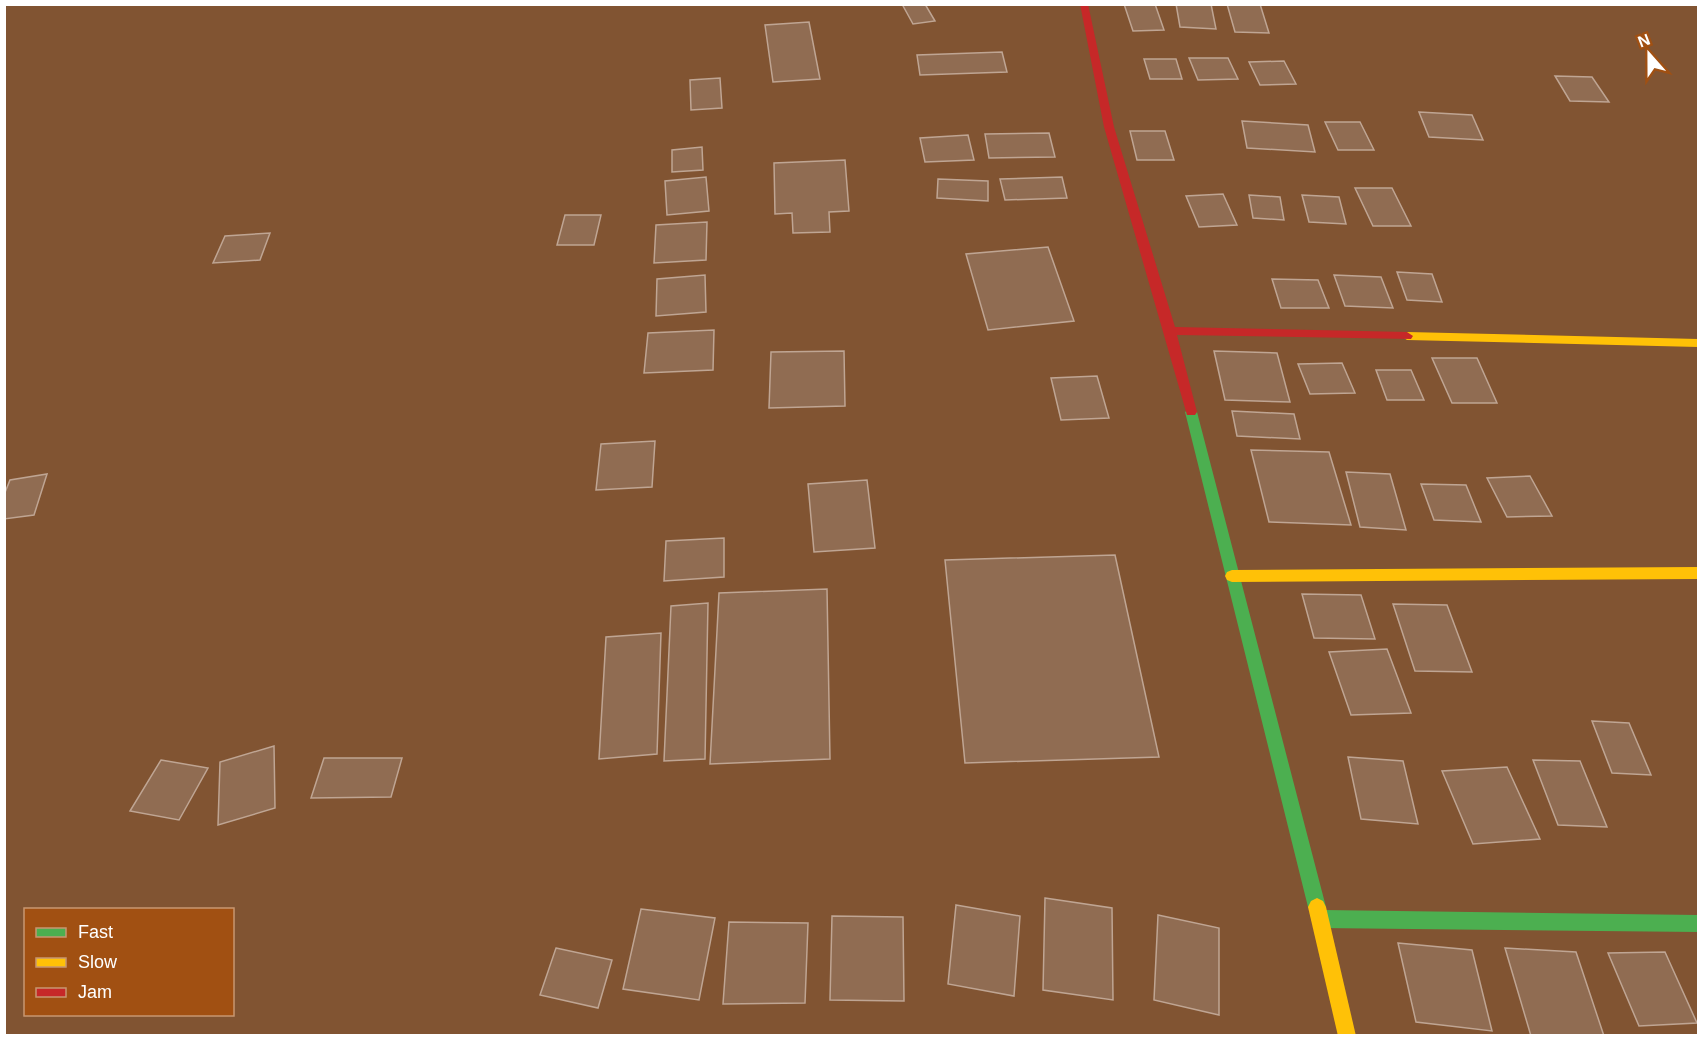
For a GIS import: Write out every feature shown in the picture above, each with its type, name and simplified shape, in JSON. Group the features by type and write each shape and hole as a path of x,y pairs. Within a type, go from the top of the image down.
{"street":[{"path":"1084,4 1109,127 1170,332 1320,919 1347,1035"},
{"path":"1170,332 1698,343"},
{"path":"1232,576 1698,573"},
{"path":"1320,919 1698,924"}],"building":[{"path":"902,4 925,4 935,21 913,24"},
{"path":"1124,4 1155,4 1164,30 1133,31"},
{"path":"1176,4 1211,4 1216,29 1180,27"},
{"path":"1227,4 1260,4 1269,33 1235,32"},
{"path":"809,22 820,79 773,82 765,25"},
{"path":"1002,52 1007,72 920,75 917,55"},
{"path":"1189,58 1228,58 1238,79 1198,80"},
{"path":"1144,59 1176,59 1182,79 1150,79"},
{"path":"1284,61 1296,84 1260,85 1249,62"},
{"path":"1555,76 1592,77 1609,102 1570,101"},
{"path":"720,78 722,108 691,110 690,80"},
{"path":"1419,112 1472,115 1483,140 1429,137"},
{"path":"1242,121 1308,125 1315,152 1247,148"},
{"path":"1325,122 1360,122 1374,150 1338,150"},
{"path":"1130,131 1165,131 1174,160 1137,160"},
{"path":"1049,133 1055,157 989,158 985,134"},
{"path":"968,135 974,160 925,162 920,138"},
{"path":"702,147 703,170 672,172 672,150"},
{"path":"845,160 849,211 829,212 830,232 793,233 792,213 775,214 774,163"},
{"path":"706,177 709,211 667,215 665,181"},
{"path":"1062,177 1067,198 1005,200 1000,179"},
{"path":"938,179 988,181 988,201 937,198"},
{"path":"1355,188 1392,188 1411,226 1373,226"},
{"path":"1223,194 1237,225 1199,227 1186,196"},
{"path":"1249,195 1280,197 1284,220 1253,218"},
{"path":"1302,195 1339,197 1346,224 1309,222"},
{"path":"565,215 601,215 594,245 557,245"},
{"path":"707,222 706,260 654,263 656,225"},
{"path":"270,233 260,260 213,263 225,236"},
{"path":"1048,247 1074,321 988,330 966,254"},
{"path":"1397,272 1432,274 1442,302 1407,300"},
{"path":"705,275 706,312 656,316 657,279"},
{"path":"1334,275 1381,277 1393,308 1345,306"},
{"path":"1272,279 1318,280 1329,308 1281,308"},
{"path":"714,330 713,370 644,373 648,333"},
{"path":"844,351 845,406 769,408 771,352"},
{"path":"1214,351 1277,353 1290,402 1225,400"},
{"path":"1432,358 1477,358 1497,403 1452,403"},
{"path":"1342,363 1355,393 1310,394 1298,364"},
{"path":"1376,370 1411,370 1424,400 1387,400"},
{"path":"1097,376 1109,418 1061,420 1051,378"},
{"path":"1232,411 1294,414 1300,439 1237,436"},
{"path":"655,441 652,487 596,490 601,444"},
{"path":"1251,450 1329,452 1351,525 1269,522"},
{"path":"1346,472 1390,474 1406,530 1360,527"},
{"path":"47,474 34,515 4,519 4,495 10,480"},
{"path":"1530,476 1552,516 1507,517 1487,478"},
{"path":"867,480 875,548 814,552 808,484"},
{"path":"1421,484 1466,485 1481,522 1434,520"},
{"path":"724,538 724,577 664,581 666,541"},
{"path":"1115,555 1159,757 965,763 945,560"},
{"path":"827,589 830,759 710,764 719,593"},
{"path":"1302,594 1361,595 1375,639 1314,638"},
{"path":"708,603 705,759 664,761 671,606"},
{"path":"1393,604 1447,605 1472,672 1415,671"},
{"path":"661,633 657,754 599,759 606,637"},
{"path":"1387,649 1411,713 1351,715 1329,652"},
{"path":"1592,721 1629,723 1651,775 1612,773"},
{"path":"274,746 275,808 218,825 220,762"},
{"path":"1348,757 1403,761 1418,824 1361,819"},
{"path":"324,758 402,758 391,797 311,798"},
{"path":"161,760 208,768 179,820 130,811"},
{"path":"1533,760 1580,761 1607,827 1558,825"},
{"path":"1507,767 1540,839 1473,844 1442,771"},
{"path":"1045,898 1112,908 1113,1000 1043,990"},
{"path":"956,905 1020,916 1014,996 948,984"},
{"path":"641,909 715,918 699,1000 623,989"},
{"path":"1158,915 1219,928 1219,1015 1154,1000"},
{"path":"832,916 903,917 904,1001 830,1000"},
{"path":"729,922 808,923 805,1003 723,1004"},
{"path":"1398,943 1472,950 1492,1031 1416,1022"},
{"path":"556,948 612,960 598,1008 540,995"},
{"path":"1505,948 1576,952 1604,1036 1531,1036"},
{"path":"1665,952 1697,1023 1639,1026 1608,953"}],"traffic: fast":[{"path":"1191,412 1317,907"},
{"path":"1320,919 1698,924"}],"traffic: slow":[{"path":"1407,336 1698,343"},
{"path":"1232,576 1698,573"},
{"path":"1317,907 1347,1036"}],"traffic: jam":[{"path":"1084,4 1109,127 1170,331 1191,412"},
{"path":"1170,331 1407,336"}]}
